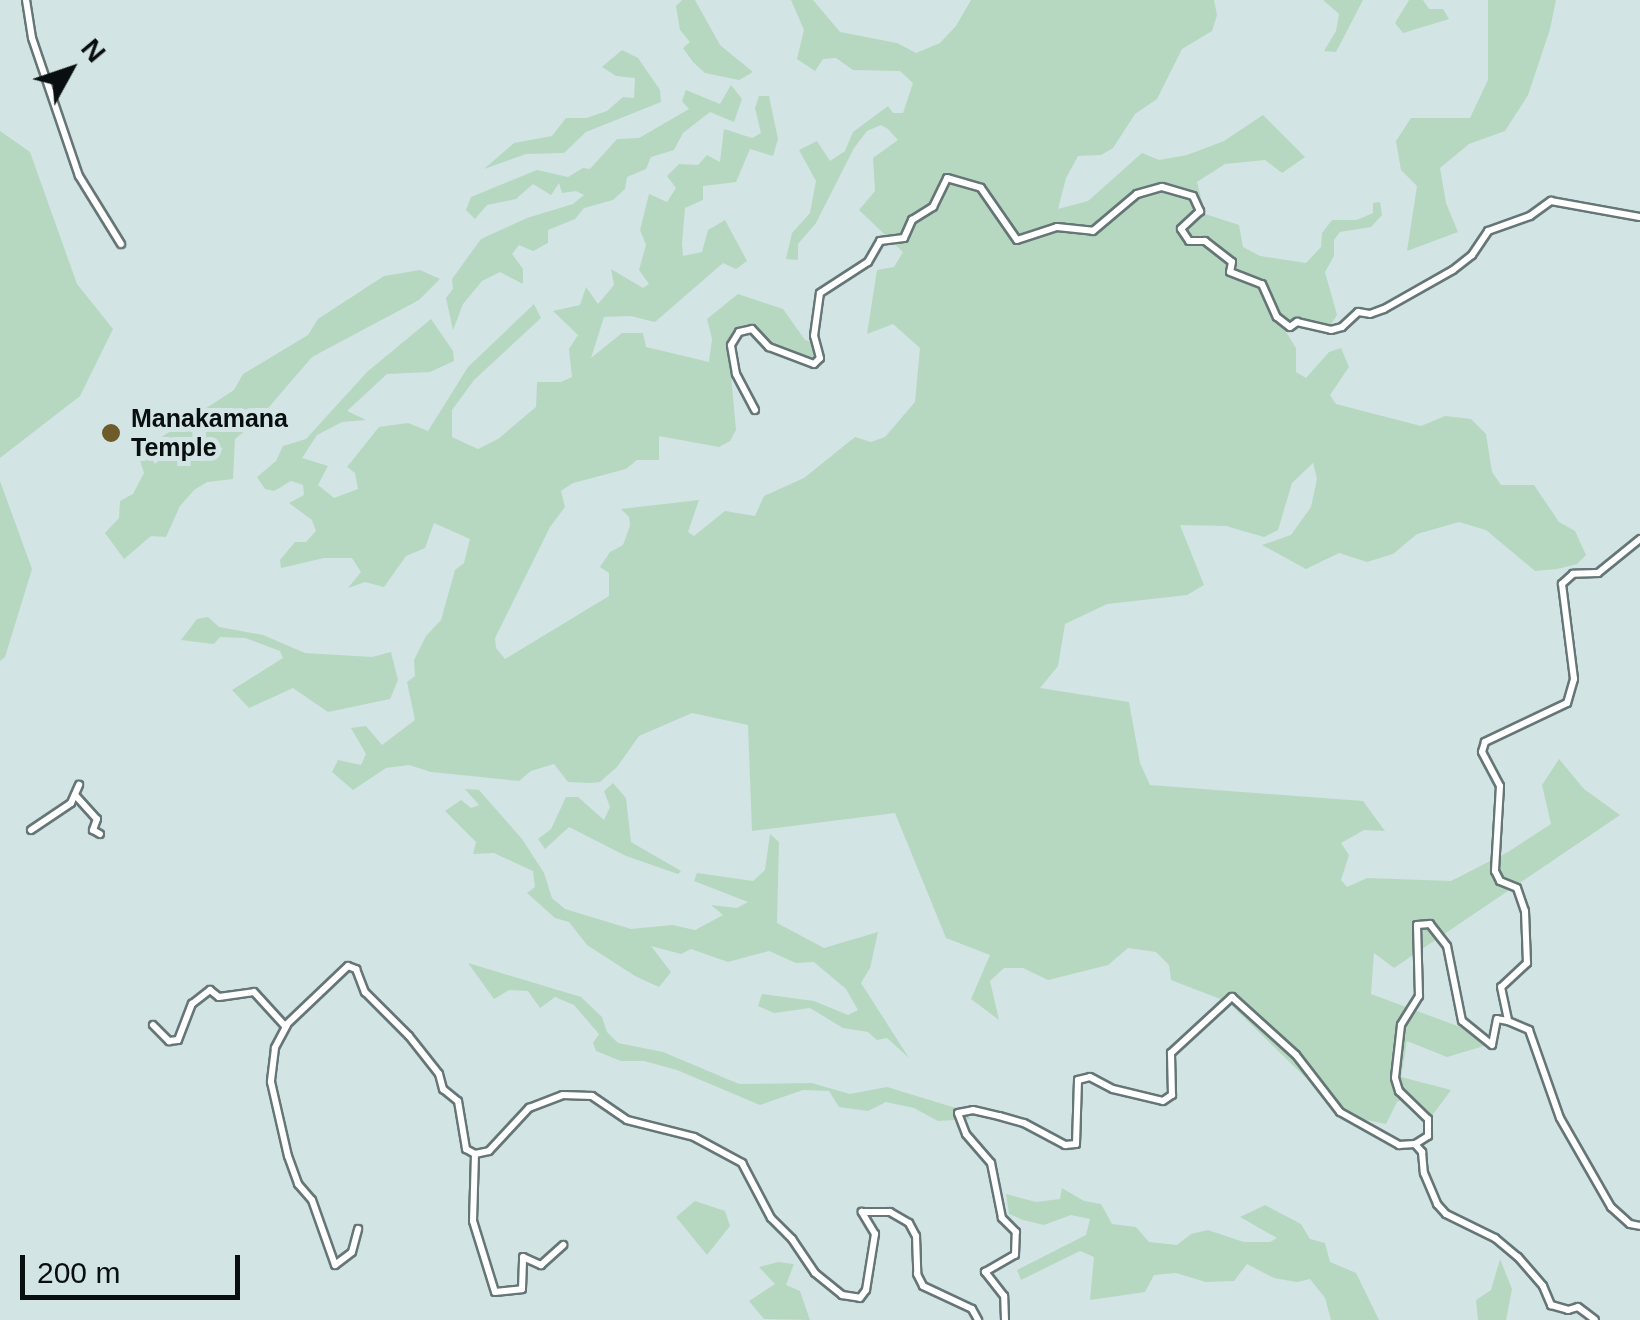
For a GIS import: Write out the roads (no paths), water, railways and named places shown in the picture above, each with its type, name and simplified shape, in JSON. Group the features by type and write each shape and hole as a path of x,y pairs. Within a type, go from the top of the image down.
{"street":[{"path":"26,0 32,38 79,176 121,244"},
{"path":"755,410 736,374 730,345 738,332 752,329 769,347 814,364 820,358 814,336 820,294 868,262 880,241 904,238 912,220 933,208 947,178 981,188 1017,240 1057,227 1093,231 1138,194 1162,187 1193,196 1200,211 1181,229 1189,241 1206,242 1232,262 1230,272 1262,284 1277,317 1290,327 1297,322 1331,330 1342,327 1358,312 1370,314 1384,309 1453,270 1472,256 1488,230 1530,216 1551,200 1640,217"},
{"path":"1508,1021 1501,987 1527,963 1525,911 1517,888 1500,882 1495,871 1500,786 1482,752 1484,742 1567,703 1574,679 1562,584 1573,574 1598,573 1640,539"},
{"path":"31,830 76,796 80,784"},
{"path":"76,796 97,819 94,830 100,834"},
{"path":"1005,1320 1004,1296 985,1272 1014,1254 1016,1232 1002,1218 991,1163 966,1134 958,1113 973,1110 1024,1123 1065,1145 1076,1144 1078,1080 1090,1076 1114,1089 1162,1101 1172,1096 1171,1052 1232,997 1296,1055 1340,1112 1399,1145 1415,1144 1428,1136 1428,1119 1400,1091 1395,1078 1401,1025 1420,996 1418,925 1430,924 1447,946 1462,1022 1492,1045 1498,1019 1529,1030 1560,1118 1611,1207 1630,1224 1640,1226"},
{"path":"358,1229 352,1252 334,1265 312,1200 298,1184 288,1156 271,1082 275,1048 288,1024 348,966 356,969 366,992 409,1036 438,1074 443,1089 458,1101 459,1128 466,1149 475,1154 489,1151 529,1108 564,1094 592,1096 628,1120 694,1137 742,1163 771,1218 792,1239 815,1274 842,1295 860,1298 866,1290 875,1234 862,1212 890,1212 910,1224 916,1236 918,1274 923,1286 972,1309 978,1320"},
{"path":"153,1025 169,1041 178,1040 192,1004 210,990 219,997 254,992 282,1025 288,1024"},
{"path":"1415,1144 1422,1152 1424,1172 1437,1204 1446,1214 1466,1221 1506,1247 1536,1276 1552,1305 1568,1310 1578,1307 1595,1320"},
{"path":"475,1154 472,1221 495,1292 522,1289 523,1258 541,1265 563,1245"}],"place":[{"name":"Manakamana Temple","path":"111,433"}]}
